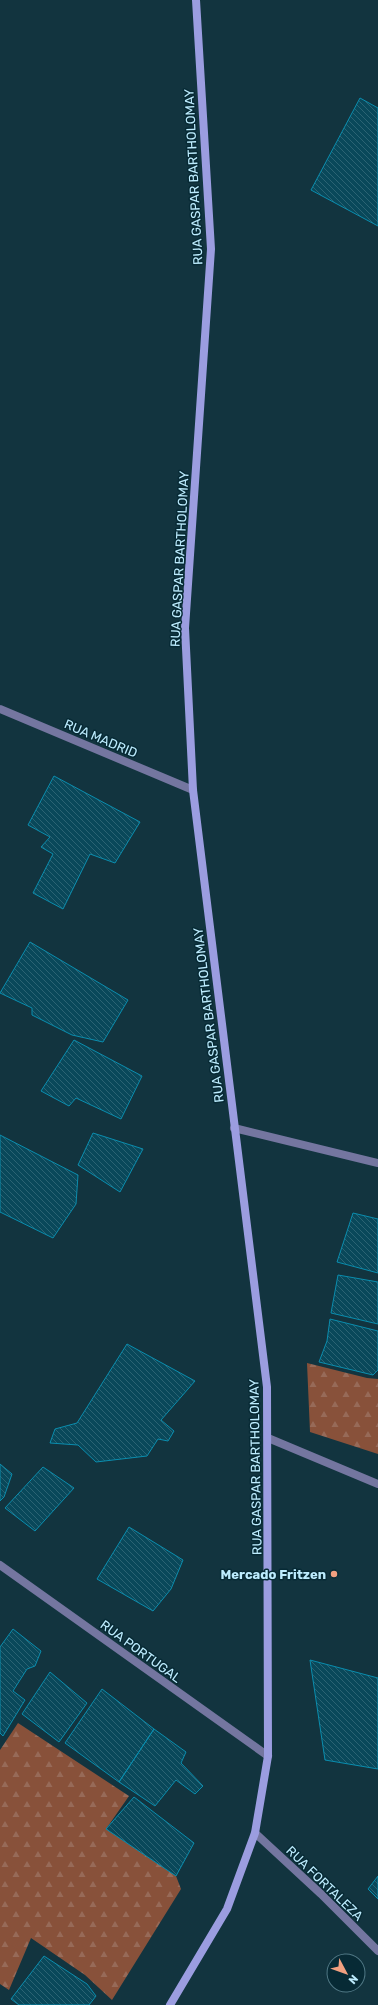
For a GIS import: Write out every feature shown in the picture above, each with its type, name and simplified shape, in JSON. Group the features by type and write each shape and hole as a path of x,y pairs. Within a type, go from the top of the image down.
{"main road":[{"name":"RUA GASPAR BARTHOLOMAY","path":"170,2005 227,1909 255,1833 268,1756 267,1387 193,790 185,628 211,249 196,0"}],"street":[{"name":"RUA MADRID","path":"0,709 193,790"},
{"path":"234,1128 378,1163"},
{"path":"268,1438 378,1484"},
{"name":"RUA PORTUGAL","path":"0,1565 268,1756"},
{"name":"RUA FORTALEZA","path":"255,1833 321,1894 378,1951"}],"green space":[{"path":"307,1363 367,1378 378,1379 378,1454 310,1432"},
{"path":"18,1723 129,1796 106,1829 176,1876 181,1889 112,2000 85,1975 31,1938 9,1990 0,1984 0,1750"}],"building":[{"path":"360,98 378,108 378,226 311,190"},
{"path":"54,776 140,822 115,863 90,854 63,909 33,893 53,854 41,847 50,837 28,825"},
{"path":"30,942 128,1000 103,1042 72,1035 32,1015 32,1008 0,993"},
{"path":"74,1040 142,1076 121,1119 76,1098 69,1106 41,1091"},
{"path":"93,1133 143,1149 120,1192 78,1165"},
{"path":"0,1135 78,1175 76,1204 53,1238 0,1212"},
{"path":"353,1213 378,1219 378,1273 337,1262"},
{"path":"338,1275 378,1282 378,1324 331,1313"},
{"path":"330,1319 378,1331 378,1370 373,1375 319,1362 327,1341"},
{"path":"127,1344 195,1381 161,1420 174,1431 168,1441 158,1439 147,1456 96,1462 78,1445 50,1443 55,1429 77,1423"},
{"path":"0,1464 12,1474 4,1497 0,1501"},
{"path":"43,1467 74,1488 35,1531 5,1508"},
{"path":"129,1527 183,1560 171,1589 153,1611 97,1579"},
{"path":"13,1629 41,1651 35,1666 27,1669 13,1691 25,1700 3,1736 0,1733 0,1647"},
{"path":"310,1660 378,1678 378,1769 325,1760"},
{"path":"50,1672 87,1703 59,1742 22,1714"},
{"path":"102,1689 154,1729 119,1782 65,1743"},
{"path":"154,1729 186,1752 181,1763 203,1786 195,1794 176,1780 155,1806 119,1782"},
{"path":"134,1797 194,1843 176,1876 106,1829"},
{"path":"378,1876 378,1899 368,1889"},
{"path":"44,1956 87,1984 96,1996 89,2005 19,2005 11,1999"}],"place":[{"name":"Mercado Fritzen","path":"334,1574"}]}
